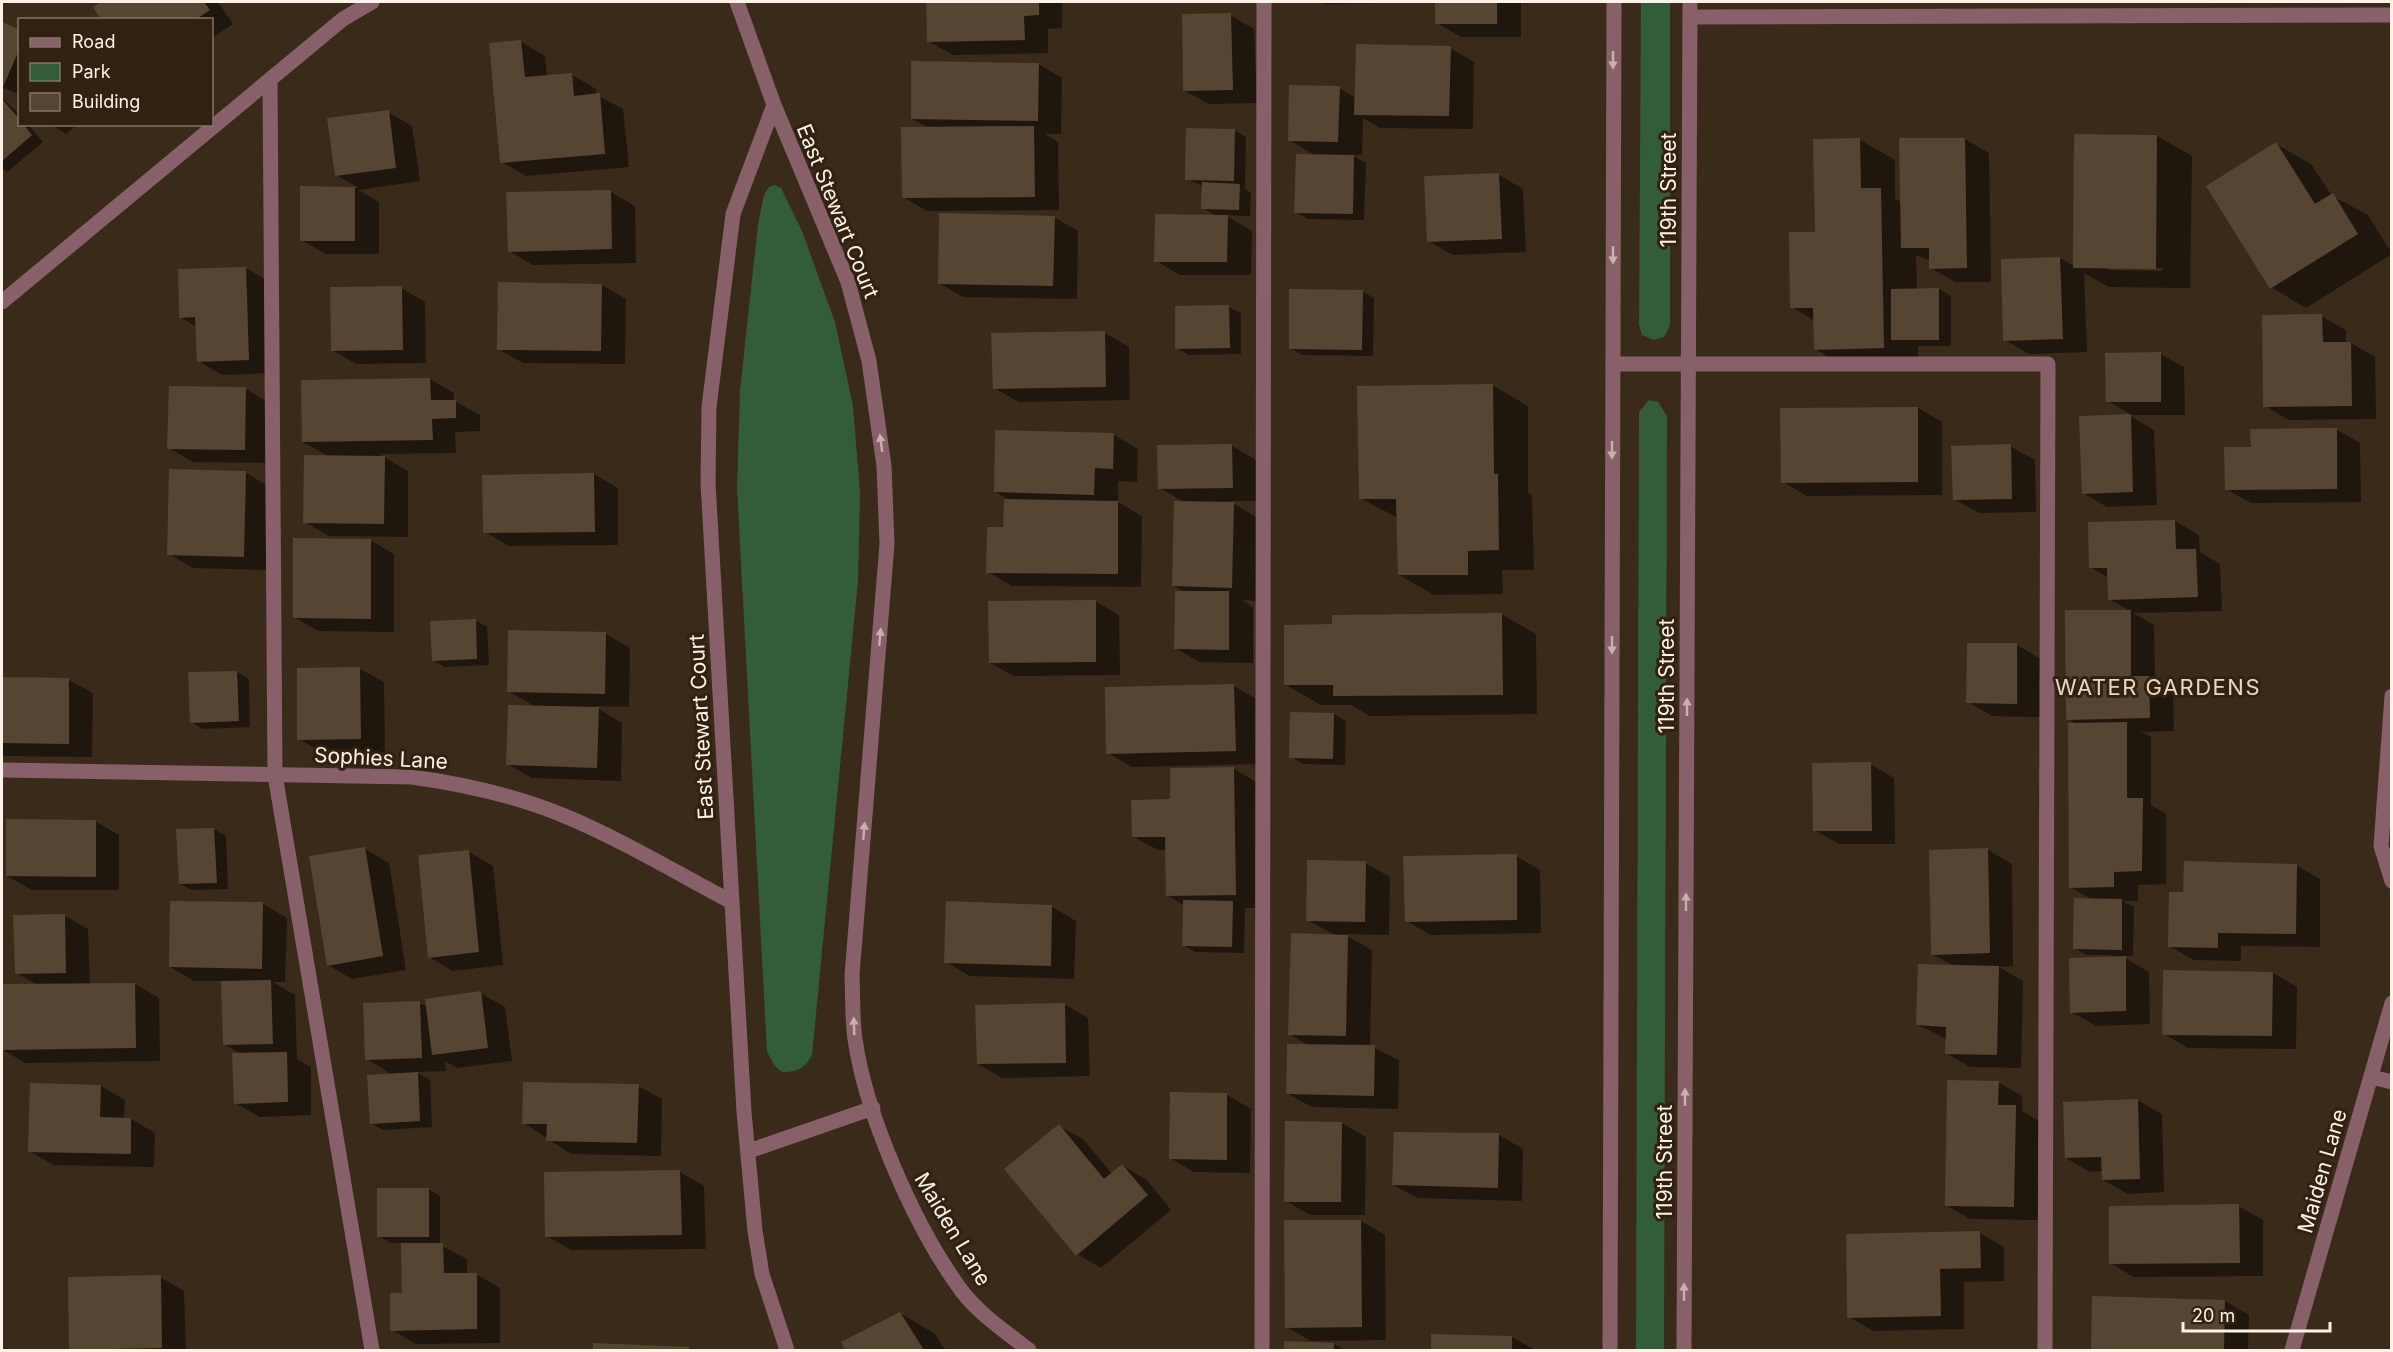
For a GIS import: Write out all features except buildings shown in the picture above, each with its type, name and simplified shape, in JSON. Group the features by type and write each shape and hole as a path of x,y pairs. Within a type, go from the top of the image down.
{"street":[{"path":"2,302 343,19 372,2"},
{"name":"East Stewart Court","path":"737,2 774,105 848,282 869,361 884,466 887,544 852,975 855,1038 864,1083"},
{"path":"1262,1350 1264,2"},
{"path":"1610,1350 1614,2"},
{"path":"1690,9 2391,15"},
{"name":"119th Street","path":"1684,1350 1690,9"},
{"path":"270,80 275,774 372,1350"},
{"name":"East Stewart Court","path":"774,105 733,214 719,307 709,407 708,483 744,1112 755,1231 762,1274 787,1350"},
{"path":"1613,364 2048,364 2044,1350"},
{"path":"2391,696 2381,846 2391,881"},
{"name":"Sophies Lane","path":"2,770 412,777 456,784 505,796 558,813 612,837 732,902"},
{"name":"Maiden Lane","path":"2292,1350 2391,1003"},
{"path":"2371,1077 2391,1082"},
{"name":"Maiden Lane","path":"864,1083 897,1176 962,1291 990,1320 1029,1350"},
{"path":"749,1150 873,1108"}],"green space":[{"path":"1641,2 1670,2 1670,325 1664,337 1654,340 1642,335 1639,324"},
{"path":"775,185 781,188 802,231 835,322 853,406 860,492 858,581 812,1055 800,1069 782,1072 774,1065 767,1052 737,488 740,391 758,224 764,195 769,187"},
{"path":"1649,400 1658,402 1667,416 1664,1350 1636,1350 1639,412"}],"district":[{"name":"WATER GARDENS","path":"2158,687"}]}
